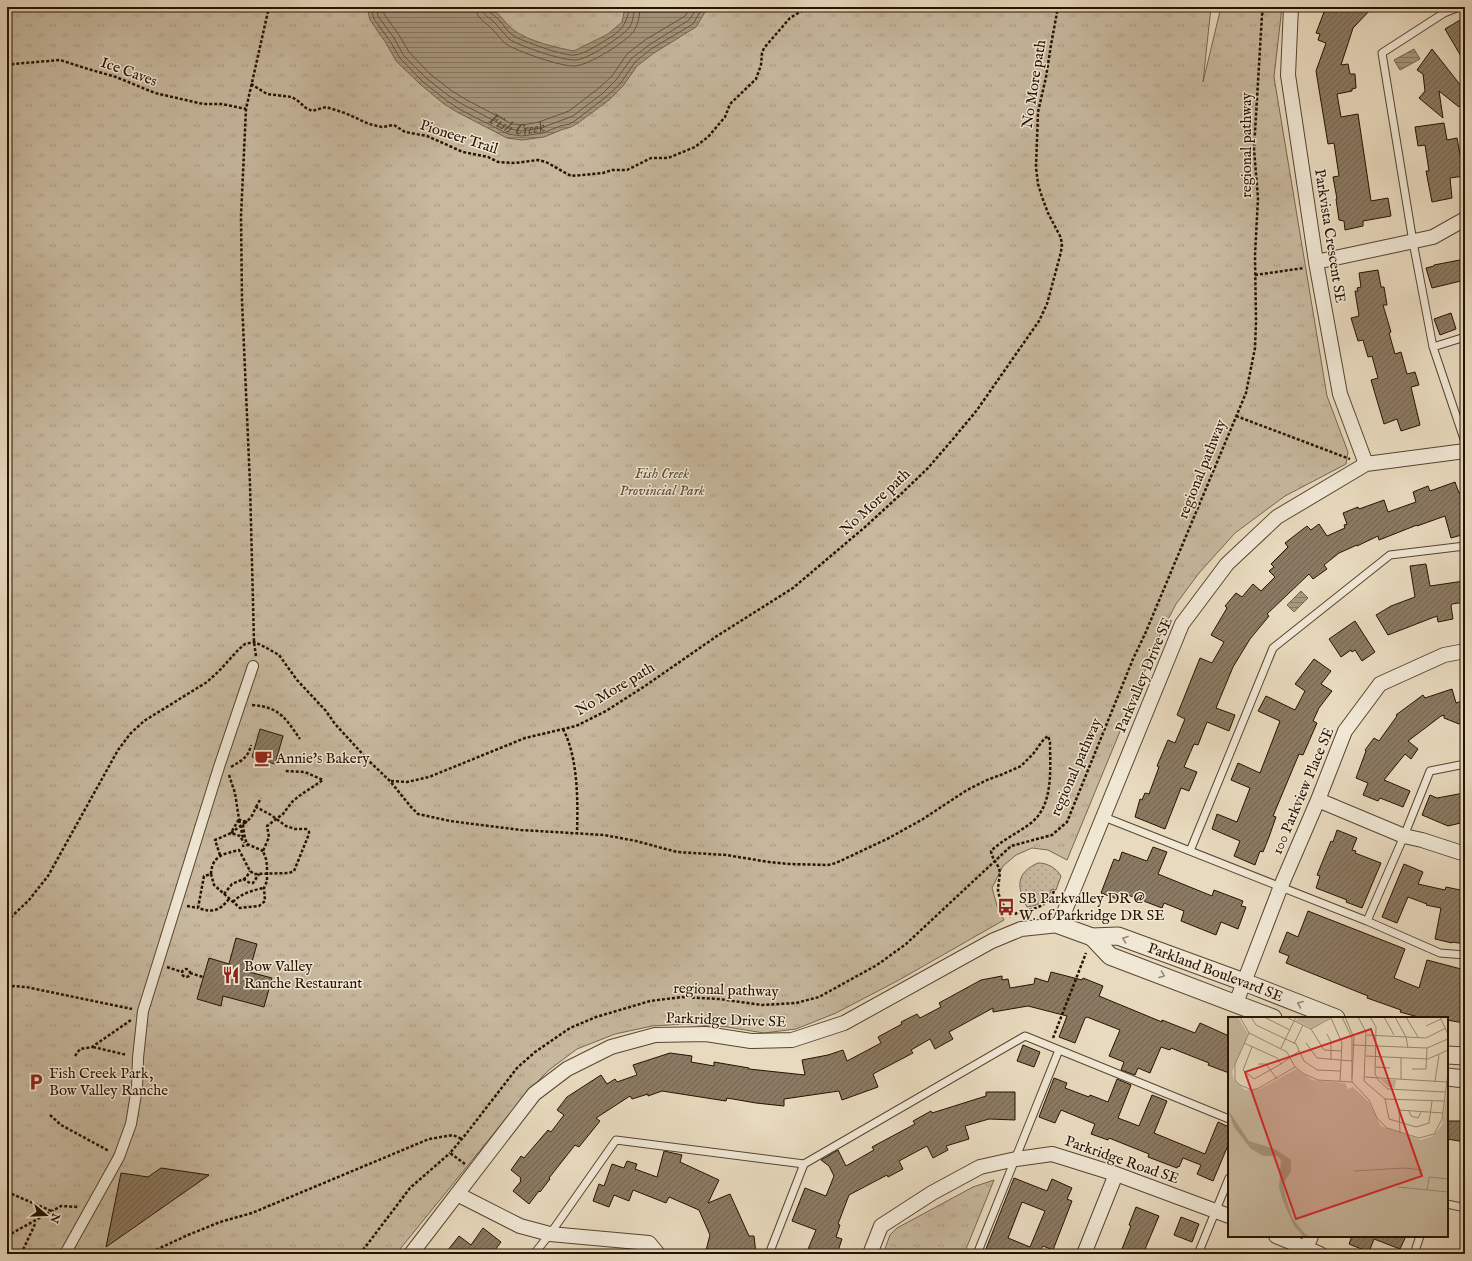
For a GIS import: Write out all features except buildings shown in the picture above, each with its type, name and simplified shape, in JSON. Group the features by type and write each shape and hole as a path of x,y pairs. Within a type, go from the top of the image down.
{"street":[{"name":"Parkvista Crescent SE","path":"1291,7 1288,75 1316,262 1340,394 1366,464"},
{"path":"1316,262 1433,237 1465,219"},
{"name":"Parkvalley Drive SE","path":"1059,925 1182,624 1227,564 1277,517 1366,464 1465,451"},
{"name":"100 Parkview Place SE","path":"1236,1003 1281,886 1318,800 1345,731 1380,684 1444,656 1465,651"},
{"path":"66,1254 119,1157 131,1124 137,1088 138,1058 143,1011 222,769 253,666"},
{"path":"1318,800 1404,836 1422,840 1465,854"},
{"name":"Parkland Boulevard SE","path":"1059,925 1092,937 1118,936 1244,982 1333,1017"},
{"name":"Parkridge Drive SE","path":"411,1254 534,1094 566,1069 611,1047 655,1035 706,1034 751,1041 792,1040 844,1023 992,941 1021,929 1059,925"},
{"name":"Parkland Boulevard SE","path":"1092,937 1110,956 1271,1017"},
{"path":"1448,1055 1465,1056"},
{"path":"1448,1077 1465,1079"},
{"name":"Parkridge Road SE","path":"870,1254 881,1226 932,1193 980,1167 1016,1159 1052,1154 1116,1174 1228,1216"},
{"path":"1084,1254 1116,1174"},
{"path":"457,1194 520,1226 550,1234 649,1243 658,1254"},
{"path":"1279,1237 1307,1246 1320,1254"}],"lane":[{"path":"1459,7 1444,13 1382,53 1413,242 1433,347 1465,442"},
{"path":"1433,347 1465,337"},
{"path":"1190,851 1273,648 1390,555 1465,546"},
{"path":"1367,921 1430,771 1465,764"},
{"path":"1104,817 1281,886 1440,953 1465,955"},
{"path":"534,1254 550,1234 616,1140 804,1164 1025,1036 1228,1119"},
{"path":"977,1254 1058,1050"},
{"path":"769,1254 804,1164"},
{"path":"1198,1254 1228,1180"},
{"path":"1448,1204 1465,1207"},
{"path":"1414,1254 1420,1237"}],"path":[{"path":"254,642 241,261 241,216 246,109 269,7"},
{"name":"Pioneer Trail","path":"251,84 267,94 292,97 312,111 326,107 345,113 369,124 382,126 394,125 405,132 427,136 463,152 488,157 498,162 515,163 538,160 546,162 566,174 576,176 612,170 626,170 652,158 668,158 695,147 708,137 725,117 730,104 756,80 761,65 764,48 790,18 808,7"},
{"name":"No More path","path":"390,781 407,782 420,780 525,738 563,729 589,720 606,711 717,636 793,588 866,527 928,468 977,410 1017,354 1045,311 1062,252 1060,236 1042,198 1036,168 1038,112 1046,77 1058,7"},
{"name":"regional pathway","path":"360,1254 410,1188 450,1153 517,1068 535,1052 570,1028 596,1017 630,1006 682,997 719,999 762,1005 796,1003 819,997 876,965 906,944 1011,846 1052,836 1067,822 1120,690 1163,593 1246,393 1255,348 1255,255 1258,198 1254,149 1258,68 1262,15 1264,7"},
{"name":"Ice Caves","path":"7,67 13,64 60,60 88,70 116,77 155,93 203,104 222,104 246,109"},
{"path":"1255,275 1305,268 1316,262"},
{"path":"1236,416 1366,464"},
{"path":"7,921 29,900 56,864 118,750 130,734 153,715 207,682 239,648 245,644 254,642 279,655 297,680 326,711 335,724 369,761 390,781 418,814 429,817 521,830 552,833 577,833 622,839 677,852 726,854 769,862 828,865 836,863 889,838 986,780 1021,766 1048,736 1050,742 1048,787 1043,810 1038,817 990,851 1000,874 999,894 1010,916 1045,905 1051,899 1054,891"},
{"path":"242,699 248,705 266,707 274,710 284,717 300,740"},
{"path":"563,729 568,738 575,766 577,833"},
{"path":"243,844 263,852 266,859 267,880 264,888 265,901 259,906 243,909 238,907 214,885 211,874 212,866 220,855 239,850 243,844 235,793 231,779 222,769 246,757 251,745"},
{"path":"263,852 269,837 267,826 283,814 292,802 299,796 323,780 306,772 285,770"},
{"path":"248,845 245,839 243,826 250,818 261,798"},
{"path":"239,850 250,871 254,874 289,873 294,871 309,834 308,830 290,828 256,807"},
{"path":"238,819 243,822 247,821"},
{"path":"231,833 238,819"},
{"path":"220,855 215,840 231,833 247,821"},
{"path":"231,833 240,836 243,844"},
{"path":"224,894 232,884 248,876 250,871"},
{"path":"211,874 204,876 198,908 210,911 216,910 221,908 229,899"},
{"path":"243,879 253,883 260,874"},
{"path":"233,902 237,897 254,890 264,888"},
{"path":"1050,1046 1092,937"},
{"path":"190,973 203,978"},
{"path":"7,988 14,986 26,987 143,1011"},
{"path":"75,1056 80,1050 92,1047 143,1011"},
{"path":"92,1047 138,1058"},
{"path":"50,1115 55,1121 66,1128 119,1157"},
{"path":"147,1254 188,1235 220,1222 252,1213 425,1140 453,1135 462,1139"},
{"path":"450,1153 475,1171"},
{"path":"7,1192 54,1212"},
{"path":"7,1236 54,1212 61,1206 90,1208"},
{"path":"21,1254 37,1221"}],"green space":[{"name":"Fish Creek Provincial Park","path":"7,7 1211,7 1203,82 1221,7 1282,7 1274,77 1327,396 1348,452 1346,464 1285,496 1235,533 1199,573 1176,604 1158,639 1067,860 1048,850 1032,848 1016,855 1003,866 992,888 997,906 1004,920 899,980 836,1013 796,1029 764,1033 727,1027 686,1024 652,1026 615,1034 577,1049 549,1070 529,1090 396,1254 7,1254"},
{"path":"1038,863 1051,866 1061,876 1056,890 1052,889 1048,897 1042,902 1027,907 1021,894 1020,882 1025,871"},
{"path":"994,1180 964,1254 883,1254 890,1235 897,1228 973,1187"}],"water":[{"name":"Fish Creek","path":"367,7 487,7 495,11 511,28 521,35 543,44 574,51 608,34 622,22 625,7 708,7 696,27 654,53 637,66 623,86 609,100 578,123 544,137 522,140 507,138 457,112 444,104 421,85 396,61 370,20"},
{"path":"1414,49 1420,59 1400,70 1394,60"},
{"path":"1301,591 1308,598 1294,612 1287,605"}],"place":[{"name":"Annie's Bakery","path":"263,758"},
{"name":"SB Parkvalley DR @ W. of Parkridge DR SE","path":"1006,907"},
{"name":"Bow Valley Ranche Restaurant","path":"231,975"},
{"name":"Fish Creek Park, Bow Valley Ranche","path":"36,1082"}]}
